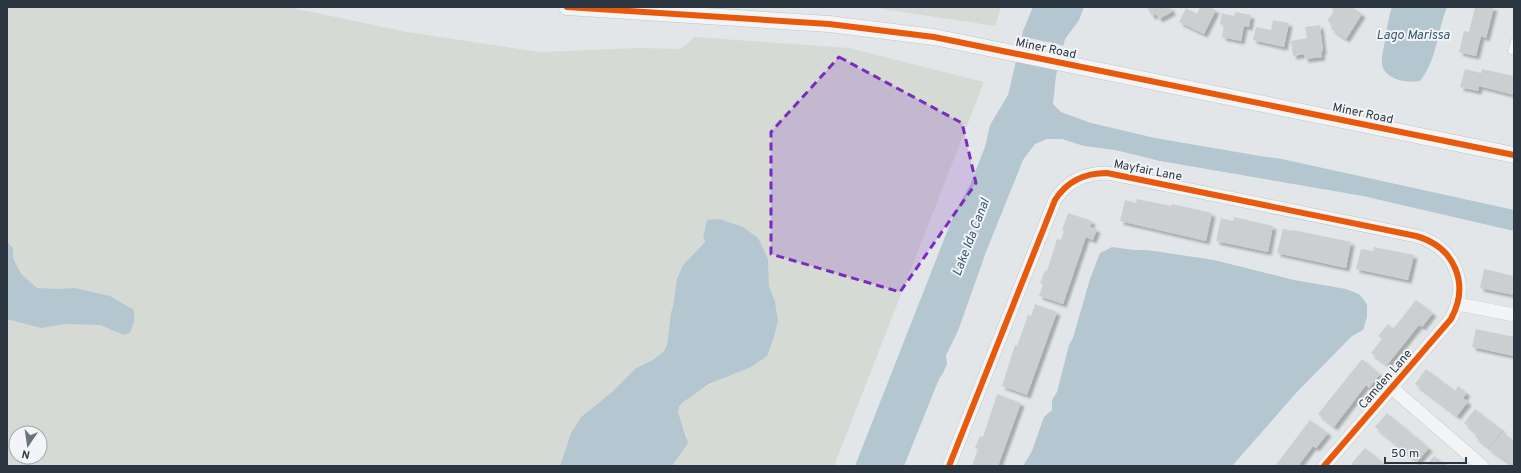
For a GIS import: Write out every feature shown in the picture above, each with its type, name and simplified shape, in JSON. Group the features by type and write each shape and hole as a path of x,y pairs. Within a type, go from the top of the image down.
{"street":[{"name":"Miner Road","path":"568,7 623,9 855,26 934,37 1514,155"},
{"name":"Mayfair Lane","path":"949,466 1051,208 1066,186 1085,176 1107,173 1424,238 1439,247 1451,260 1459,282 1458,304"},
{"path":"1458,304 1514,315"},
{"name":"Camden Lane","path":"1324,466 1451,319 1458,304"},
{"path":"1392,388 1482,466"}],"lane":[{"path":"1514,41 1512,51 1514,51"}],"highlighted area":[{"path":"839,57 962,123 976,183 900,292 771,254 771,132"}],"shaded area":[{"path":"7,7 288,7 407,32 540,52 639,48 680,49 695,37 849,48 984,82 834,466 672,466 685,448 687,437 678,412 679,407 689,397 720,379 739,372 774,337 778,321 775,301 769,286 768,259 705,240 705,242 683,265 671,312 667,345 664,351 653,360 636,368 612,392 581,417 571,433 560,466 7,466"},
{"path":"869,7 1001,7 995,26"}],"water":[{"name":"Lake Ida Canal","path":"1033,7 1084,7 1079,20 1065,39 1056,76 1053,104 1061,112 1091,123 1155,138 1282,159 1514,210 1514,231 1363,196 1160,161 1115,150 1084,146 1062,139 1047,139 1035,144 1023,160 986,252 958,331 946,355 947,364 939,379 904,466 855,466 954,214 970,185 985,147 990,125 1008,95 1023,31"},
{"name":"Lago Marissa","path":"1392,7 1447,7 1430,64 1420,81 1410,82 1394,78 1390,76 1383,68 1382,54"},
{"path":"719,219 743,227 758,238 768,259 769,286 775,301 778,321 767,356 751,367 709,384 682,403 678,412 688,443 672,466 560,466 571,433 581,417 612,392 636,368 653,360 664,351 667,345 677,279 683,265 705,242 703,238 707,220"},
{"path":"7,242 13,248 13,258 21,274 37,288 75,288 110,296 134,310 134,322 130,333 124,335 100,325 65,324 41,328 7,319"},
{"path":"1112,247 1147,250 1214,260 1294,280 1346,289 1359,294 1367,304 1367,317 1363,330 1352,336 1296,393 1232,466 1023,466 1032,451 1044,417 1052,410 1052,400 1057,392 1069,345 1073,338 1090,279 1100,253"}],"pier":[{"path":"1020,36 1066,46 1060,71 1015,61"}],"building":[{"path":"1147,7 1170,7 1172,12 1159,19 1156,14 1152,16"},
{"path":"1200,7 1209,7 1216,10 1204,34 1179,22 1186,8 1197,14"},
{"path":"1334,7 1352,7 1362,14 1346,39 1331,29 1333,25 1327,21 1334,11 1332,10"},
{"path":"1475,7 1494,7 1486,38 1481,36 1476,56 1459,52 1464,31 1469,32"},
{"path":"1235,12 1251,15 1249,27 1244,26 1241,41 1222,37 1224,26 1220,24 1222,13 1234,16"},
{"path":"1273,20 1289,23 1284,47 1253,40 1256,27 1271,30"},
{"path":"1320,25 1323,51 1321,52 1322,57 1305,59 1304,54 1293,56 1291,41 1307,38 1305,27"},
{"path":"1465,69 1481,73 1482,69 1514,76 1514,95 1479,86 1478,91 1460,87"},
{"path":"1137,199 1171,206 1172,204 1212,213 1206,241 1120,221 1125,200 1136,203"},
{"path":"1068,213 1092,221 1090,227 1097,229 1093,240 1086,237 1063,304 1039,296 1043,284 1040,283 1045,270 1047,271 1057,239 1061,240 1064,231 1062,230"},
{"path":"1234,217 1273,226 1268,252 1216,241 1221,218 1233,221"},
{"path":"1283,229 1351,242 1346,268 1277,253"},
{"path":"1374,247 1414,255 1408,280 1356,269 1361,249 1373,251"},
{"path":"1484,269 1514,276 1514,295 1480,288"},
{"path":"1416,300 1433,313 1422,327 1419,325 1387,365 1371,353 1382,339 1378,336 1388,324 1393,329"},
{"path":"1035,304 1057,312 1027,395 1002,386 1015,345 1017,346 1028,315 1031,316"},
{"path":"1476,329 1514,337 1514,356 1472,347"},
{"path":"1362,359 1380,374 1369,388 1366,385 1334,427 1318,414"},
{"path":"1426,369 1455,391 1458,386 1467,393 1463,398 1468,402 1457,416 1415,384"},
{"path":"997,394 1021,403 998,466 972,466 978,449 975,448 980,436 983,437"},
{"path":"1475,409 1502,430 1489,448 1475,437 1477,434 1464,423"},
{"path":"1387,413 1429,448 1417,462 1375,427"},
{"path":"1310,420 1328,433 1316,448 1313,446 1298,466 1275,466"},
{"path":"1502,432 1514,441 1514,466 1489,449"},
{"path":"1365,448 1387,466 1353,466 1351,464"},
{"path":"1434,456 1448,466 1426,466"}],"cycle path":[{"path":"567,7 829,24 934,37 1514,155"},
{"path":"949,466 1055,200 1065,188 1077,179 1099,173 1107,173 1416,236 1429,241 1441,249 1449,258 1455,268 1459,280 1457,306 1451,319 1324,466"}]}
